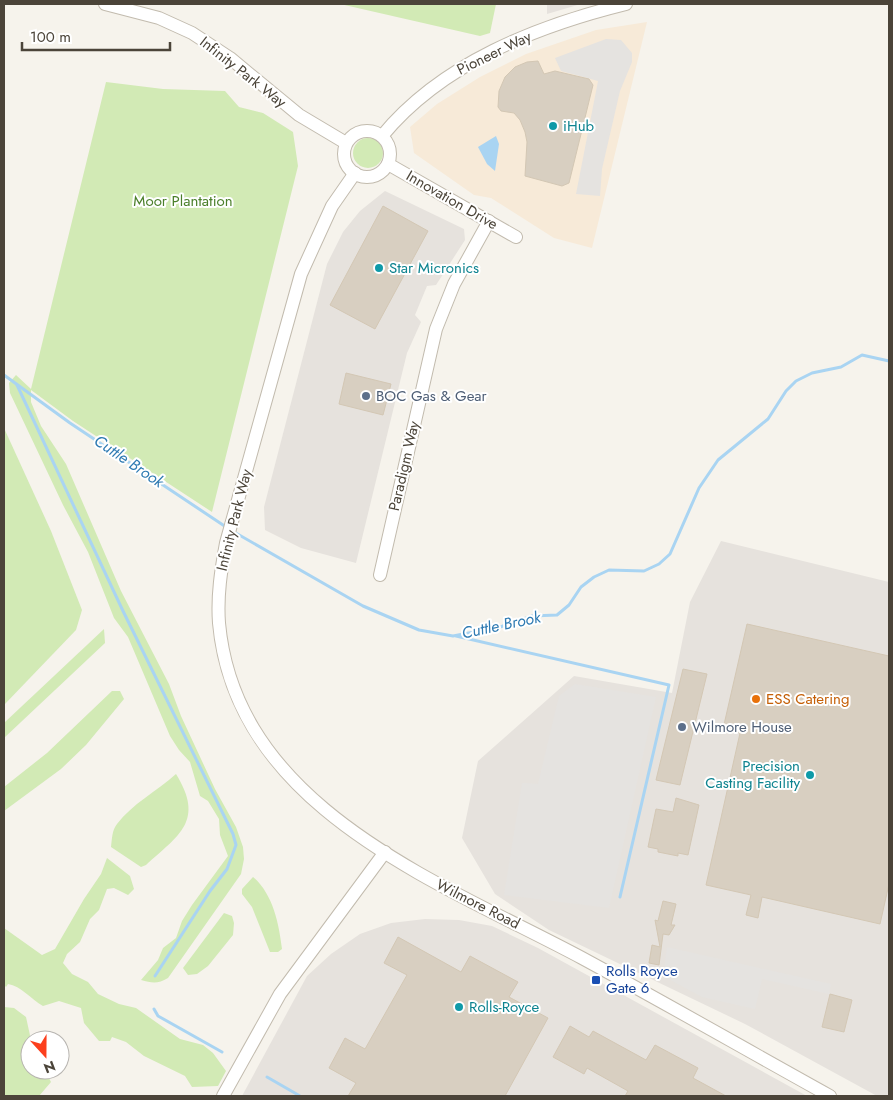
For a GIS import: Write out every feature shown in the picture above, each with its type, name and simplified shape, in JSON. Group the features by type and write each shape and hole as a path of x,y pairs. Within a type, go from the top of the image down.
{"street":[{"name":"Infinity Park Way","path":"106,4 159,18 192,33 230,58 299,115 346,144"},
{"name":"Pioneer Way","path":"382,136 416,100 472,62 530,35 600,10 626,4"},
{"path":"358,132 374,132 382,136 390,149 388,164 377,174 362,176 355,173 345,160 346,144 358,132"},
{"name":"Innovation Drive","path":"388,164 516,237"},
{"name":"Infinity Park Way","path":"355,173 332,206 301,274 226,544 220,576 219,622 225,658 243,713 275,761 294,783 333,816 385,852"},
{"name":"Paradigm Way","path":"380,575 436,329 448,296 489,221"},
{"path":"223,1096 280,994 385,852"},
{"name":"Wilmore Road","path":"385,852 478,905 582,958 830,1096"}],"shaded area":[{"path":"547,4 581,4 547,14"},
{"path":"647,22 592,248 554,238 491,198 474,195 414,153 410,127 437,104 480,77 526,54 596,30"},
{"path":"606,39 621,40 632,53 632,62 620,91 602,169 600,196 576,194 598,81 561,71 555,58"},
{"path":"385,191 464,229 465,240 436,285 427,286 415,315 421,322 407,353 356,563 301,548 265,530 264,507 327,264 343,232 360,211"},
{"path":"721,541 889,582 889,1096 877,1096 745,1024 549,930 495,894 462,838 478,761 574,676 672,693 690,602"},
{"path":"575,684 656,697 609,908 504,895 522,783 538,784 559,696"},
{"name":"Rolls-Royce","path":"425,919 459,920 492,926 538,948 807,1096 242,1096 307,976 331,954 360,934 391,923"},
{"path":"667,947 831,984 829,994 762,979 755,1009 702,997 663,976"}],"green space":[{"path":"340,4 496,4 490,33 480,36"},
{"name":"Moor Plantation","path":"106,82 163,89 225,91 239,107 263,113 293,132 298,166 212,512 73,421 31,390 31,402 41,426 66,464 121,591 169,684 181,716 215,789 236,827 243,847 244,859 241,874 168,978 155,982 141,980 158,960 163,948 176,938 182,921 192,905 228,856 220,835 219,819 208,801 200,796 190,762 170,736 128,637 114,618 88,552 63,505 10,393 9,383 16,375 31,389"},
{"path":"368,138 379,142 383,153 379,164 368,168 357,164 353,153 357,142"},
{"path":"4,428 51,531 82,610 76,630 4,705"},
{"path":"104,629 105,643 4,738 4,723"},
{"path":"112,691 120,691 124,699 86,745 61,769 4,811 4,787 47,753"},
{"path":"176,774 188,804 188,816 184,826 169,845 146,865 141,867 111,847 114,829 130,810"},
{"path":"107,858 130,876 134,889 128,895 114,888 107,889 99,910 90,919 80,942 67,954 63,963 72,974 88,982 98,994 119,1004 136,1008 180,1039 203,1045 213,1053 226,1071 218,1086 192,1087 185,1076 144,1056 126,1042 112,1037 110,1041 99,1041 84,1023 81,1008 59,1001 43,1006 17,987 8,984 6,987 4,985 4,928 42,955 55,949 101,874"},
{"path":"253,877 266,892 274,910 282,949 278,952 270,952 252,907 242,894 242,889"},
{"path":"224,913 232,916 234,923 233,935 208,966 197,974 188,975 183,968"},
{"path":"4,1007 14,1008 26,1017 29,1030 20,1030 20,1080 50,1080 51,1082 39,1096 4,1096"}],"water":[{"path":"496,136 499,144 495,171 487,164 478,147"}],"building":[{"name":"iHub","path":"538,61 544,74 555,71 589,79 593,85 569,183 562,186 525,176 527,142 525,132 520,120 514,113 501,111 498,107 499,91 505,77 515,67 527,62"},
{"name":"Star Micronics","path":"383,206 428,231 375,329 330,305"},
{"path":"346,373 391,384 383,415 339,404"},
{"name":"Precision Casting Facility","path":"747,624 889,656 889,884 880,924 762,897 758,918 746,915 751,895 706,885 740,733 723,729"},
{"name":"Wilmore House","path":"683,669 707,674 680,785 656,780"},
{"path":"676,798 699,805 688,855 678,853 678,856 658,852 658,849 648,847 656,809 673,812"},
{"path":"663,901 676,904 671,925 675,925 669,935 663,934 659,965 649,963 652,945 660,947 655,920 658,921"},
{"name":"Rolls-Royce","path":"398,937 461,972 470,956 518,982 509,997 548,1018 505,1096 348,1096 356,1083 329,1068 345,1038 365,1049 407,975 384,963"},
{"path":"830,994 852,1000 844,1032 822,1027"},
{"path":"570,1026 589,1037 593,1031 646,1060 655,1045 698,1068 693,1078 726,1096 625,1096 628,1091 587,1068 584,1074 553,1057"}],"waterway":[{"name":"Cuttle Brook","path":"234,532 363,606 419,630 453,636 500,627 532,616 557,615 569,605 581,587 594,577 609,570 644,571 659,564 670,554 699,488 718,460 768,419 786,391 796,381 812,373 841,367 862,355 889,361"},
{"name":"Cuttle Brook","path":"4,375 70,423 226,527"},
{"path":"17,385 123,611 233,834 236,845 227,869 210,891 155,976"},
{"path":"456,636 669,685 620,897"},
{"path":"154,1009 158,1016 222,1052"},
{"path":"267,1077 300,1096"}],"place":[{"name":"iHub","path":"553,126"},
{"name":"Star Micronics","path":"379,268"},
{"name":"BOC Gas & Gear","path":"366,396"},
{"name":"ESS Catering","path":"756,699"},
{"name":"Wilmore House","path":"682,727"},
{"name":"Precision Casting Facility","path":"810,775"},
{"name":"Rolls Royce Gate 6","path":"596,980"},
{"name":"Rolls-Royce","path":"459,1007"}]}
